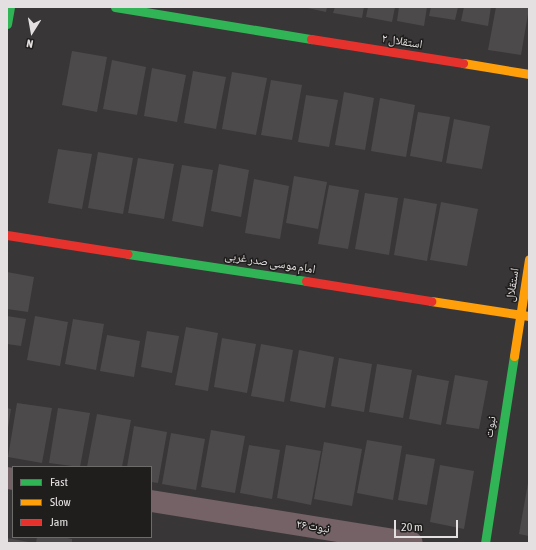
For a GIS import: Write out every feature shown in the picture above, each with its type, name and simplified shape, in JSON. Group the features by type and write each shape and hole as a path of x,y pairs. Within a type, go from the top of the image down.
{"street":[{"path":"7,24 10,7"},
{"name":"استقلال ۲","path":"115,7 271,34 529,74"},
{"name":"امام موسی صدر غربی","path":"7,235 525,315"},
{"name":"استقلال","path":"525,315 529,259"},
{"name":"نبوت","path":"485,543 525,315"},
{"name":"نبوت ۲۶","path":"152,501 412,543"}],"building":[{"path":"303,7 327,7 326,12"},
{"path":"335,7 364,7 362,18 333,13"},
{"path":"368,7 395,7 392,22 366,17"},
{"path":"399,7 427,7 424,26 397,21"},
{"path":"431,7 458,7 455,20 429,16"},
{"path":"464,7 491,7 488,26 461,21"},
{"path":"496,7 529,8 521,55 488,50"},
{"path":"72,51 107,57 97,112 62,105"},
{"path":"112,60 146,67 137,115 103,109"},
{"path":"152,68 186,75 177,122 144,116"},
{"path":"193,71 226,77 216,129 184,123"},
{"path":"232,72 267,78 256,135 222,129"},
{"path":"271,80 302,85 292,140 261,135"},
{"path":"344,92 374,98 365,150 335,145"},
{"path":"306,95 338,100 329,147 298,142"},
{"path":"380,98 415,105 406,157 371,151"},
{"path":"418,112 450,117 442,162 410,156"},
{"path":"454,119 490,126 482,169 446,163"},
{"path":"58,149 92,154 82,209 48,203"},
{"path":"98,152 133,158 123,214 88,208"},
{"path":"138,158 174,164 164,219 128,213"},
{"path":"219,164 249,170 241,217 211,211"},
{"path":"182,165 213,170 203,227 172,221"},
{"path":"294,176 327,182 318,229 286,223"},
{"path":"254,179 289,186 280,239 245,233"},
{"path":"329,185 359,190 348,249 318,244"},
{"path":"365,193 398,198 389,255 355,249"},
{"path":"404,198 437,204 427,261 394,255"},
{"path":"441,202 478,209 467,266 430,260"},
{"path":"7,272 34,277 28,312 7,309"},
{"path":"7,316 26,319 21,346 7,344"},
{"path":"35,316 68,322 60,366 27,360"},
{"path":"73,319 104,324 96,370 65,364"},
{"path":"186,327 218,333 208,391 175,385"},
{"path":"147,331 179,336 172,373 141,367"},
{"path":"107,335 140,341 134,377 100,371"},
{"path":"222,338 256,344 247,393 214,387"},
{"path":"261,344 293,350 284,402 251,396"},
{"path":"299,350 334,357 325,408 290,401"},
{"path":"339,358 372,364 364,412 331,406"},
{"path":"377,364 412,370 403,418 369,412"},
{"path":"417,375 449,381 441,425 409,419"},
{"path":"455,375 488,381 479,429 446,424"},
{"path":"17,403 52,408 42,463 8,457"},
{"path":"7,408 11,409 8,428 7,428"},
{"path":"58,408 90,413 80,466 49,463"},
{"path":"97,414 131,420 122,466 87,466"},
{"path":"134,426 167,432 158,483 152,482 152,466 127,466"},
{"path":"211,430 245,436 235,493 201,487"},
{"path":"171,433 205,439 196,490 162,484"},
{"path":"367,440 402,446 393,500 357,493"},
{"path":"324,442 362,449 352,506 314,499"},
{"path":"249,445 280,450 272,499 240,493"},
{"path":"286,445 321,451 311,505 277,498"},
{"path":"406,454 435,459 427,505 398,500"},
{"path":"440,465 474,471 464,529 430,522"},
{"path":"529,483 529,536 519,534"},
{"path":"7,538 29,542 7,543"},
{"path":"37,538 72,539 72,543 36,543"}],"traffic: fast":[{"path":"7,24 10,7"},
{"path":"115,7 311,39"},
{"path":"128,254 306,281"},
{"path":"485,543 514,356"}],"traffic: slow":[{"path":"463,63 529,74"},
{"path":"514,356 529,259"},
{"path":"431,301 529,316"}],"traffic: jam":[{"path":"311,39 463,63"},
{"path":"7,235 128,254"},
{"path":"306,281 431,301"}]}
